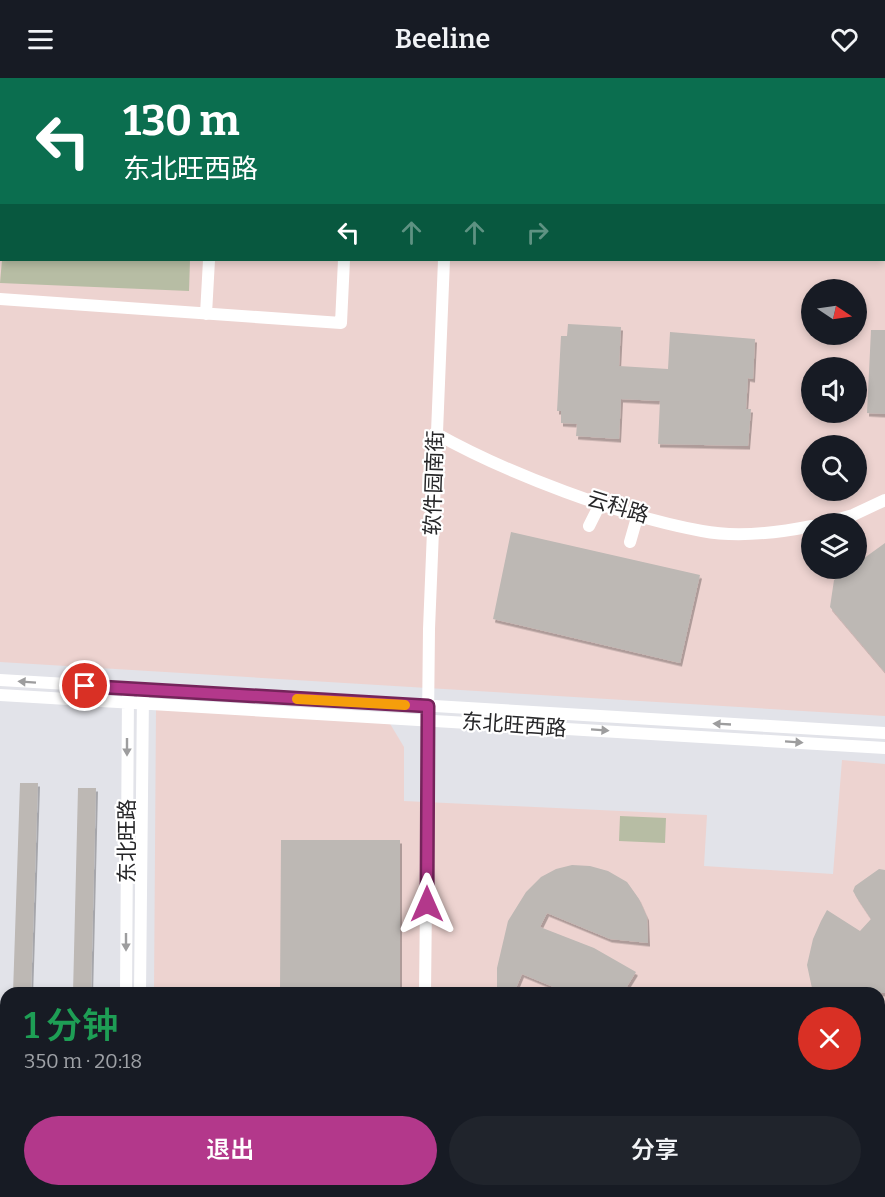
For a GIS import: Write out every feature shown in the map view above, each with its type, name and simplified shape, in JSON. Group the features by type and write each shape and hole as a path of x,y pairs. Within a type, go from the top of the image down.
{"street":[{"path":"206,314 209,261"},
{"path":"0,299 341,323 344,261"},
{"name":"软件园南街","path":"425,987 428,706 435,434 444,261"},
{"name":"云科路","path":"435,434 503,466 638,514 710,532 783,532 801,528"},
{"path":"857,513 885,500"},
{"path":"589,526 601,502"},
{"path":"630,542 638,514"},
{"name":"东北旺西路","path":"0,680 885,733"},
{"name":"东北旺路","path":"126,987 128,688"},
{"name":"东北旺路","path":"140,987 143,689"},
{"name":"东北旺西路","path":"0,694 885,748"}],"shaded area":[{"path":"0,261 885,261 885,716 0,662"},
{"path":"156,707 389,722 404,747 404,801 707,815 704,866 833,874 842,760 885,764 885,987 154,987"}],"green space":[{"path":"2,261 190,261 189,291 0,283"},
{"path":"620,816 666,818 665,843 619,841"}],"building":[{"path":"568,324 621,327 619,366 668,369 670,332 755,339 753,379 748,378 746,409 751,409 748,446 658,444 660,401 621,399 619,439 576,436 577,424 561,423 561,411 557,411 561,336 567,336"},
{"path":"871,330 885,330 885,414 867,413"},
{"path":"511,532 700,575 680,663 493,619"},
{"path":"885,543 885,672 830,607 834,580 867,579 867,556"},
{"path":"20,783 38,783 31,987 13,987"},
{"path":"78,788 96,788 91,987 73,987"},
{"path":"281,840 400,840 400,987 280,987"},
{"path":"572,865 590,866 608,871 627,882 639,899 647,917 648,943 610,939 547,913 540,927 594,948 636,972 627,987 553,987 522,974 517,987 497,987 497,968 508,921 526,892 541,877 556,869"},
{"path":"879,869 885,870 885,987 812,987 807,965 813,939 827,910 860,931 871,919 853,891 855,886"}],"slow traffic":[{"path":"297,699 405,705"}],"route":[{"path":"85,686 428,706 427,904"}]}
